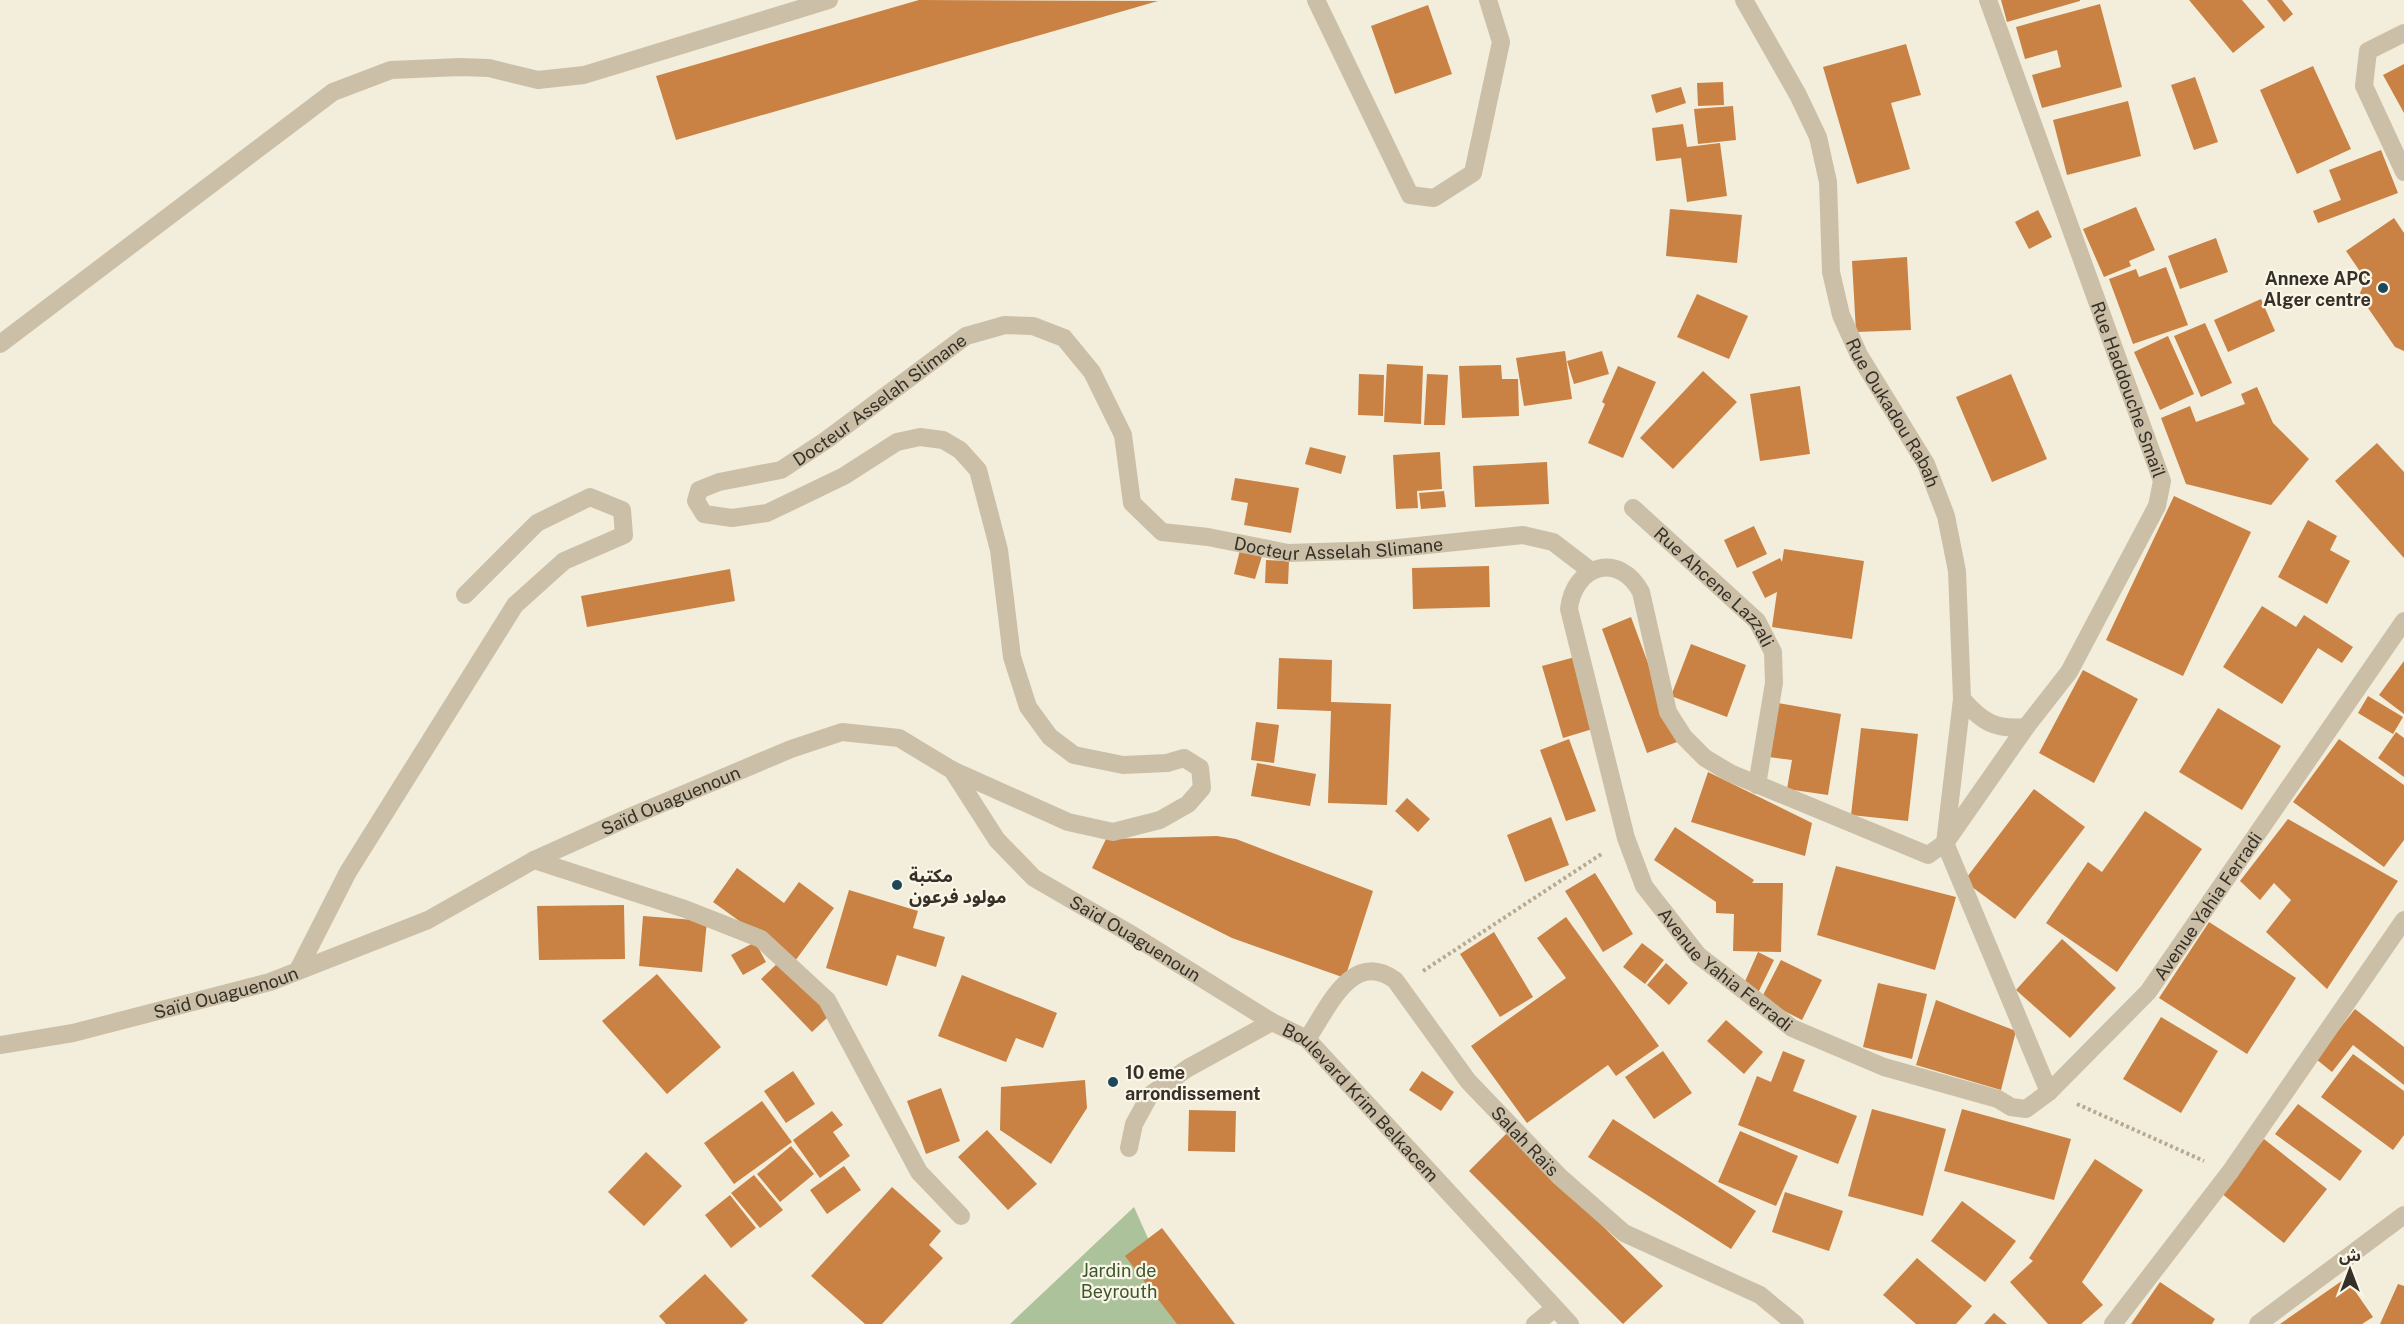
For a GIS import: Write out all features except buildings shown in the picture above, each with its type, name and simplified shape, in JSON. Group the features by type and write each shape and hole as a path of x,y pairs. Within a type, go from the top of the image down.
{"street":[{"path":"0,345 333,92 391,70 489,68 538,80 584,75 829,0"},
{"path":"1316,0 1410,195 1434,198 1473,173 1500,42 1488,0"},
{"name":"Rue Oukadou Rabah","path":"1744,0 1798,95 1818,137 1828,182 1831,272 1841,315 1859,355 1926,464 1946,516 1957,571 1962,699 1945,843"},
{"name":"Rue Haddouche Smaïl","path":"1945,843 2026,727 2068,672 2157,506 2162,481 1989,0"},
{"path":"2404,33 2368,51 2364,86 2404,172"},
{"name":"Docteur Asselah Slimane","path":"952,770 1068,822 1113,832 1161,820 1188,804 1202,788 1200,768 1185,758 1167,763 1123,765 1074,755 1050,737 1028,708 1012,657 999,550 978,470 960,450 952,445 943,440 920,437 897,442 844,476 767,513 732,518 704,514 696,501 699,490 719,482 781,470 825,441 966,336 1005,325 1033,326 1064,338 1092,372 1124,435 1132,503 1162,532 1208,537 1288,553 1378,550 1522,535 1553,542 1591,571"},
{"path":"298,970 348,872 515,605 564,561 624,535 622,510 590,497 537,523 465,595"},
{"name":"Rue Ahcene Lazzali","path":"1633,508 1757,621 1773,652 1774,683 1756,785"},
{"path":"1591,571 1599,568 1616,569 1632,578 1637,584 1641,592 1668,712 1684,737 1705,758 1756,785 1928,855 1945,843 2049,1092"},
{"name":"Avenue Yahia Ferradi","path":"1591,571 1577,583 1572,591 1569,609 1626,838 1644,886 1698,956 1792,1028 1884,1067 1998,1099 2011,1107 2026,1109 2049,1092 2148,992 2404,621"},
{"path":"1962,699 1974,713 1990,723 2007,729 2026,727"},
{"name":"Saïd Ouaguenoun","path":"0,1045 73,1033 270,982 428,920 534,860 632,816 791,749 842,732 899,738 952,770 997,840 1034,878 1130,933 1272,1022"},
{"path":"534,860 686,909 761,939 827,1000 920,1172 962,1216"},
{"path":"2113,1324 2230,1172 2404,920"},
{"name":"Salah Raïs","path":"1308,1039 1347,980 1353,975 1368,970 1389,976 1400,987 1467,1081 1560,1177 1624,1233 1760,1295 1795,1324"},
{"name":"Boulevard Krim Belkacem","path":"1130,1148 1134,1124 1150,1095 1188,1068 1272,1022 1308,1039 1570,1324"},
{"path":"2258,1324 2404,1215"},
{"path":"1535,1324 1554,1309"}],"path":[{"path":"1400,987 1626,838"},
{"path":"2049,1092 2230,1172"}],"green space":[{"name":"Jardin de Beyrouth","path":"1134,1207 1172,1292 1195,1324 1010,1324"}],"place":[{"name":"Annexe APC Alger centre","path":"2383,288"},
{"name":"مكتبة مولود فرعون","path":"897,885"},
{"name":"10 eme arrondissement","path":"1113,1082"}]}
